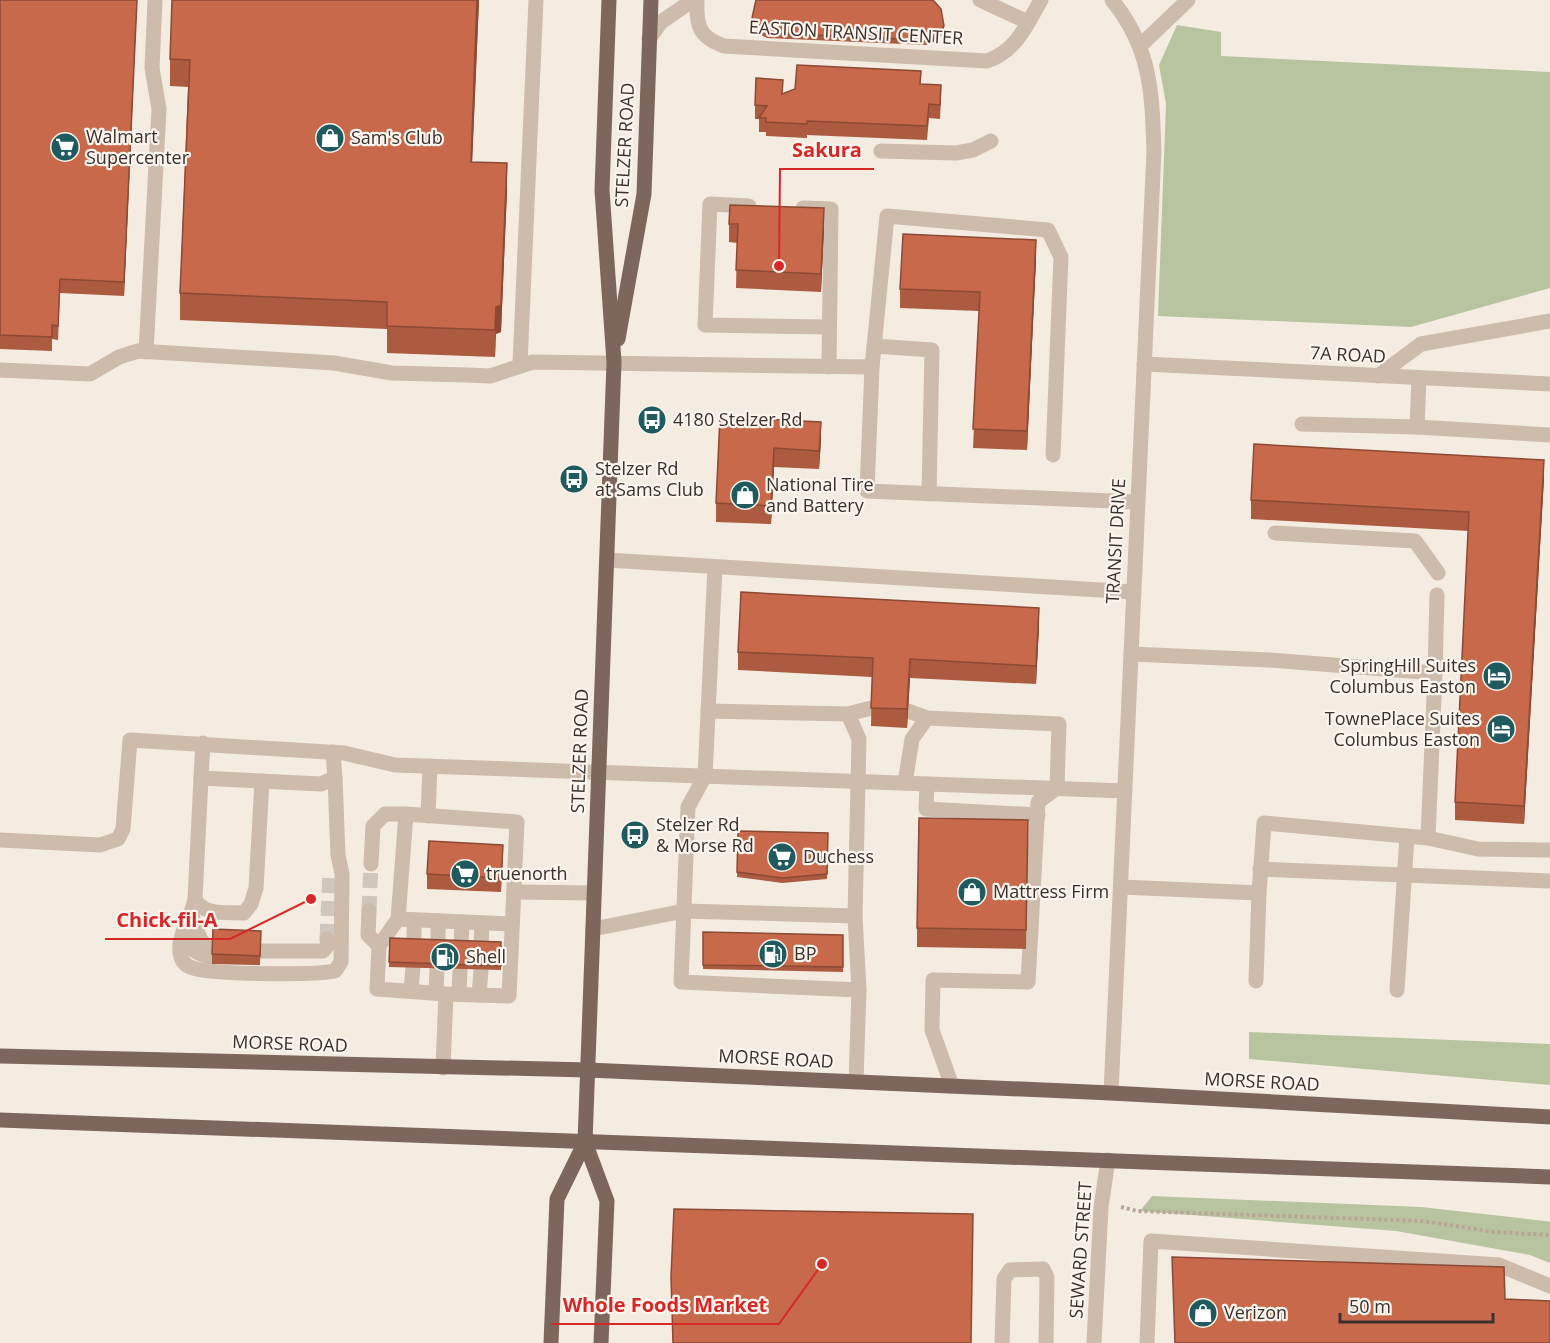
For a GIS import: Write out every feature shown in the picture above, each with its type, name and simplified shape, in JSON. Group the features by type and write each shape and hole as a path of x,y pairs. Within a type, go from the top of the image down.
{"main road":[{"name":"STELZER ROAD","path":"601,1343 607,1201 585,1142 614,362 602,190 609,0"},
{"name":"STELZER ROAD","path":"614,362 644,194 651,0"},
{"name":"MORSE ROAD","path":"0,1056 588,1070 1550,1117"},
{"path":"0,1120 1550,1177"},
{"name":"STELZER ROAD","path":"551,1343 557,1199 585,1142"}],"street":[{"path":"146,352 159,109 152,68 155,0"},
{"path":"520,364 536,0"},
{"name":"EASTON TRANSIT CENTER","path":"649,39 661,22 672,12 695,0 701,32 708,40 724,46 987,61 1003,55 1017,42 1041,0"},
{"path":"980,0 1028,22"},
{"name":"TRANSIT DRIVE","path":"1112,0 1141,45 1152,89 1154,151 1112,1094"},
{"path":"1141,45 1188,0"},
{"path":"881,151 956,153 973,150 991,141"},
{"path":"765,206 710,204 705,325 828,327"},
{"path":"787,207 831,209 829,367"},
{"path":"1053,455 1061,257 1048,230 887,216 872,367 867,491 1137,502"},
{"path":"1378,376 1421,344 1550,321"},
{"path":"874,346 932,350 929,494"},
{"path":"0,370 90,374 119,357 138,351 334,363 392,373 490,376 510,370 520,364 614,362 872,367"},
{"name":"7A ROAD","path":"1144,364 1550,384"},
{"path":"1417,427 1419,378"},
{"path":"1302,424 1417,427 1550,435"},
{"path":"1275,533 1415,541 1438,573"},
{"path":"607,560 1133,592"},
{"path":"715,567 705,776 688,807 681,982 859,990"},
{"path":"1428,838 1437,595"},
{"path":"1131,654 1269,660 1435,673"},
{"path":"708,711 848,714 871,708"},
{"path":"908,711 927,718 1059,724 1057,788"},
{"path":"848,714 859,739 860,781 855,916 859,990 856,1082"},
{"path":"905,783 912,739 927,718"},
{"path":"0,840 100,845 118,839 123,829 130,740 333,752 395,765 1125,791"},
{"path":"184,930 184,938 192,950 212,953 201,941 193,906 203,743"},
{"path":"193,906 180,940 183,962 191,968 322,974 335,971 341,962 342,874 338,855 333,752"},
{"path":"428,816 430,766"},
{"path":"201,778 321,784 334,778"},
{"path":"193,906 206,911 244,913 252,904 256,888 262,781"},
{"path":"927,783 926,809 1038,815"},
{"path":"952,1086 932,1030 933,980 1028,982 1038,802 1057,788"},
{"path":"371,864 373,826 385,814 406,814 517,822 509,996 377,989 379,946 398,919 406,814"},
{"path":"1256,981 1264,824 1428,838 1478,849 1550,850"},
{"path":"1397,990 1407,836"},
{"path":"330,872 338,855"},
{"path":"1260,869 1550,881"},
{"path":"1121,887 1259,893"},
{"path":"514,892 594,894"},
{"path":"593,929 684,910 855,916"},
{"path":"369,911 368,935 379,946"},
{"path":"398,919 512,924"},
{"path":"414,920 414,944"},
{"path":"438,921 438,945"},
{"path":"460,946 462,922"},
{"path":"481,946 482,923"},
{"path":"260,956 313,962 325,945"},
{"path":"411,991 413,967"},
{"path":"437,968 447,994"},
{"path":"442,1068 447,994 460,969"},
{"path":"479,995 481,970"},
{"name":"SEWARD STREET","path":"1095,1343 1101,1207 1108,1160"},
{"path":"1147,1343 1150,1241 1499,1265 1550,1286"},
{"path":"1002,1343 1004,1279 1010,1270 1042,1269 1047,1277 1046,1343"}],"path":[{"path":"1121,1207 1137,1211 1423,1221 1494,1232 1550,1235"}],"green space":[{"path":"1177,25 1221,32 1221,56 1550,72 1550,288 1411,327 1158,316 1166,104 1159,65"},
{"path":"1249,1032 1550,1044 1550,1085 1249,1059"},
{"path":"1152,1196 1421,1207 1545,1221 1550,1222 1550,1263 1530,1255 1396,1231 1140,1211"}],"building":[{"name":"Walmart Supercenter","path":"0,0 137,0 124,282 60,279 58,326 52,325 52,337 0,335"},
{"name":"Sam's Club","path":"172,0 477,0 471,162 507,163 501,305 496,307 495,330 387,326 387,302 180,293 190,60 170,59"},
{"path":"756,0 932,0 941,9 944,26 937,36 927,40 767,33 757,28 752,18"},
{"path":"797,65 921,71 920,84 941,85 940,105 929,104 927,126 807,121 807,124 766,122 766,118 759,118 767,106 755,105 756,78 783,80 782,94 795,89"},
{"path":"730,205 824,208 821,274 736,270 738,224 729,224"},
{"path":"903,234 1036,240 1027,431 973,429 980,292 900,289"},
{"name":"National Tire and Battery","path":"720,417 821,422 819,451 774,448 771,506 716,503"},
{"name":"SpringHill Suites Columbus Easton","path":"1254,444 1544,460 1524,806 1455,802 1469,512 1251,500"},
{"path":"741,592 1039,608 1036,666 910,659 907,709 871,708 873,658 738,652"},
{"name":"Mattress Firm","path":"919,818 1028,820 1026,930 917,928"},
{"name":"Duchess","path":"738,831 828,833 827,874 782,878 737,872"},
{"path":"429,841 503,845 501,878 427,874"},
{"path":"213,929 261,931 260,956 212,954"},
{"name":"BP","path":"703,932 843,935 843,967 703,965"},
{"name":"Shell","path":"390,938 501,942 501,966 389,962"},
{"path":"674,1209 973,1214 971,1343 673,1343 671,1277"},
{"path":"1172,1257 1504,1267 1505,1299 1550,1301 1550,1343 1175,1343"}],"tunnel":[{"path":"369,911 371,864"},
{"path":"327,939 330,872"}],"place":[{"name":"Sam's Club","path":"330,138"},
{"name":"Walmart Supercenter","path":"65,147"},
{"name":"Sakura","path":"779,266"},
{"name":"4180 Stelzer Rd","path":"652,420"},
{"name":"Stelzer Rd at Sams Club","path":"574,479"},
{"name":"National Tire and Battery","path":"745,495"},
{"name":"SpringHill Suites Columbus Easton","path":"1497,676"},
{"name":"TownePlace Suites Columbus Easton","path":"1501,729"},
{"name":"Stelzer Rd & Morse Rd","path":"635,835"},
{"name":"Duchess","path":"782,857"},
{"name":"truenorth","path":"465,874"},
{"name":"Mattress Firm","path":"972,892"},
{"name":"Chick-fil-A","path":"311,899"},
{"name":"BP","path":"773,954"},
{"name":"Shell","path":"445,957"},
{"name":"Whole Foods Market","path":"822,1264"},
{"name":"Verizon","path":"1203,1313"}]}
